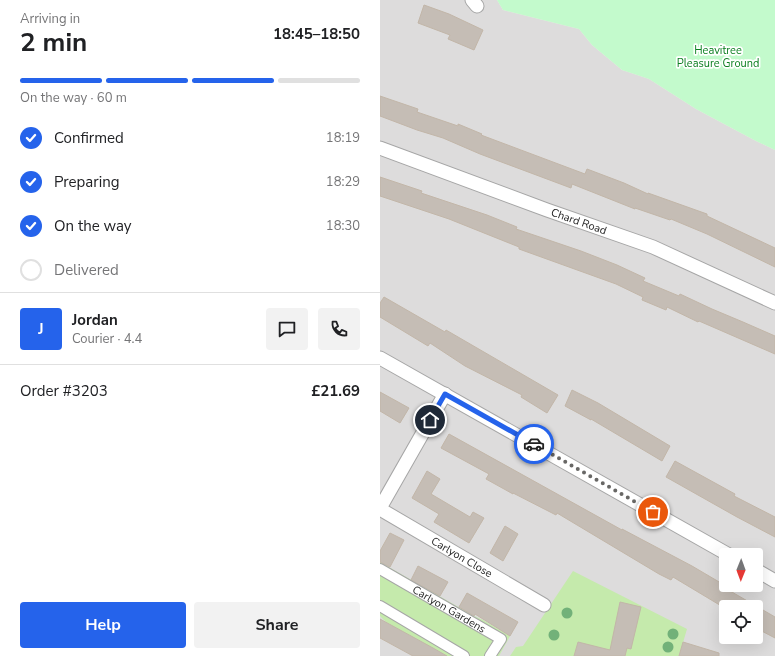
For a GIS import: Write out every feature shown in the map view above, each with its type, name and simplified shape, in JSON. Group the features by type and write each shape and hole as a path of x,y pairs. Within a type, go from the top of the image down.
{"street":[{"name":"Chard Road","path":"380,148 547,210 654,247 775,303"},
{"path":"380,358 719,549"},
{"path":"380,509 445,394"},
{"name":"Carlyon Close","path":"380,509 544,605"},
{"name":"Carlyon Gardens","path":"380,569 501,639 490,656"},
{"path":"763,574 775,581"},
{"path":"380,606 464,656"}],"shaded area":[{"path":"380,0 497,0 503,10 579,29 592,45 622,70 649,79 696,109 775,150 775,656 380,656"}],"green space":[{"name":"Heavitree Pleasure Ground","path":"497,0 775,0 775,150 696,109 649,79 622,70 592,45 579,29 503,10"},
{"path":"380,562 510,636 499,656 447,656 387,623 380,616"},
{"path":"573,571 687,629 679,656 510,656 516,647 523,646"}],"building":[{"path":"424,5 449,14 483,30 474,50 448,39 450,35 418,23"},
{"path":"380,96 418,109 417,112 458,126 458,124 482,134 481,135 585,174 587,169 648,194 707,214 707,216 775,248 775,267 707,234 671,219 670,220 635,209 572,184 571,188 480,154 443,138 380,116"},
{"path":"380,177 422,191 421,193 487,215 517,227 516,229 617,265 645,278 643,281 679,296 680,294 775,336 775,354 699,321 698,322 667,307 666,310 642,300 643,297 616,284 519,249 519,247 449,219 380,196"},
{"path":"384,297 445,332 446,330 558,395 547,413 521,397 522,395 465,366 430,343 428,346 380,317 380,303"},
{"path":"572,390 598,403 670,446 662,461 591,419 565,406"},
{"path":"380,392 409,408 400,423 380,411"},
{"path":"449,434 622,530 692,566 719,582 719,592 732,592 746,600 719,600 719,605 673,577 671,580 659,574 557,513 556,515 486,479 489,474 441,448"},
{"path":"675,461 735,494 734,496 775,517 775,537 666,477"},
{"path":"427,471 440,479 431,494 470,517 473,512 484,518 469,543 434,522 439,514 412,498"},
{"path":"505,526 518,534 503,561 490,553"},
{"path":"390,533 404,540 390,567 380,562 380,551"},
{"path":"418,566 448,582 440,596 411,580"},
{"path":"467,593 518,622 510,636 475,614 474,616 459,607"},
{"path":"620,602 641,607 631,649 627,648 625,656 574,656 578,642 610,650"},
{"path":"763,610 775,617 775,638 763,632"},
{"path":"380,619 447,656 413,656 380,638"},
{"path":"683,642 719,653 719,656 679,656"}],"way so far":[{"path":"534,444 653,512"}],"route":[{"path":"430,420 445,394 534,444"}]}
